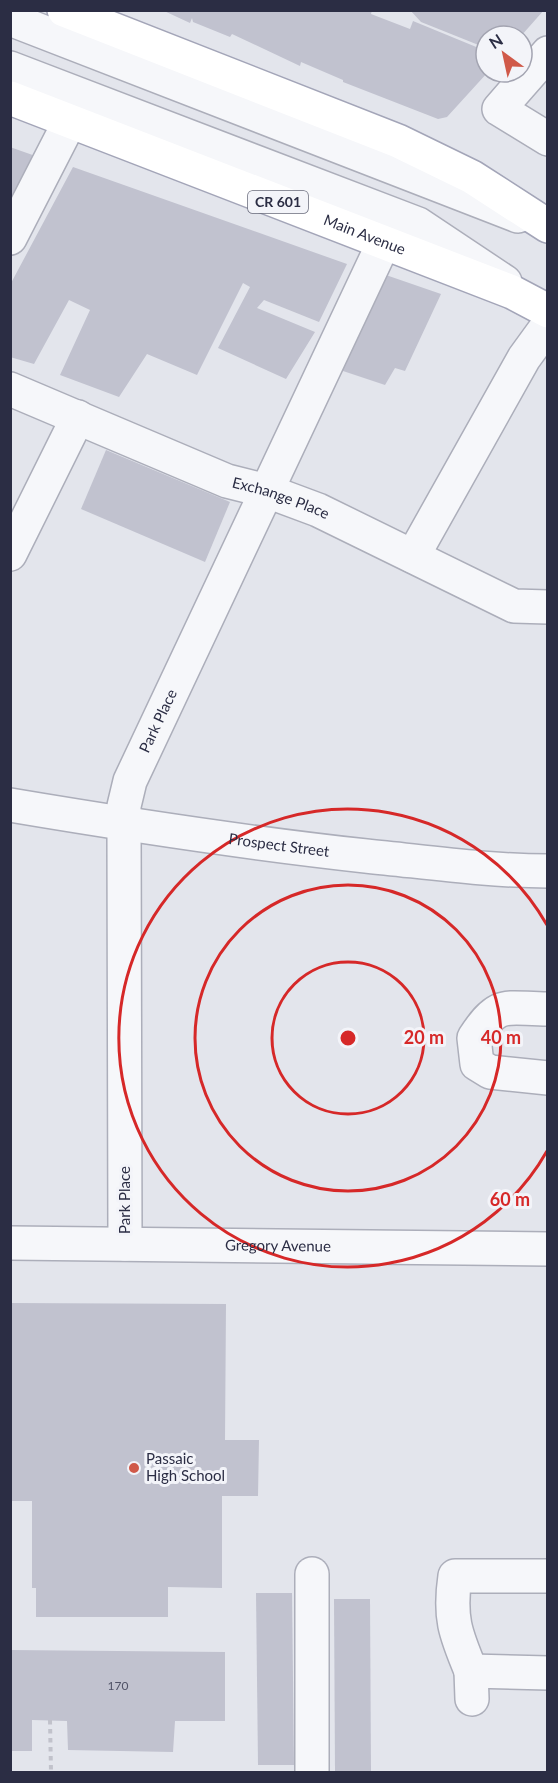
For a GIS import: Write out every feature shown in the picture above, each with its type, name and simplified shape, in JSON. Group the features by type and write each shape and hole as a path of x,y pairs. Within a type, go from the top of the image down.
{"main road":[{"path":"64,10 398,141 472,177 548,227"},
{"name":"Main Avenue","path":"10,98 70,121 392,230 548,311"}],"street":[{"path":"10,19 548,227"},
{"path":"548,52 499,109 548,139"},
{"path":"10,68 392,230"},
{"path":"10,238 70,121"},
{"name":"Park Place","path":"125,1244 124,825 130,780 419,176"},
{"path":"413,556 536,366 548,325"},
{"name":"Exchange Place","path":"10,389 227,481 267,491 318,510 514,606 548,607"},
{"path":"10,554 78,417"},
{"name":"Prospect Street","path":"10,805 124,825 410,861 504,871 548,871"},
{"path":"548,1009 501,1008 489,1015 474,1038 477,1064 490,1072 548,1078"},
{"name":"Gregory Avenue","path":"10,1243 548,1249"},
{"path":"548,1576 454,1564 451,1608 471,1685 548,1673"},
{"path":"312,1574 312,1773"}],"path":[{"path":"50,1720 51,1773"}],"building":[{"path":"162,10 372,10 371,14 410,29 413,21 474,46 474,84 477,84 447,117 438,119 343,82 343,80 301,62 300,66 232,34 230,37 193,22 192,18 190,23"},
{"path":"410,10 544,10 532,24 474,24 474,43 421,22"},
{"path":"10,147 41,158 10,221"},
{"path":"73,167 347,264 319,322 264,300 257,308 315,332 286,379 218,348 250,287 243,283 197,375 147,354 119,397 60,375 90,310 69,300 34,364 10,357 10,285"},
{"path":"383,274 441,294 405,371 395,368 385,385 340,370"},
{"path":"106,450 230,502 205,562 81,509"},
{"name":"Passaic High School","path":"10,1303 226,1304 225,1440 259,1440 258,1496 222,1496 222,1588 168,1587 168,1617 36,1617 36,1588 32,1588 32,1501 10,1501"},
{"path":"256,1593 292,1593 294,1765 258,1765"},
{"path":"334,1599 370,1599 371,1771 335,1771"},
{"path":"10,1650 225,1652 225,1721 175,1721 173,1752 68,1750 67,1721 32,1720 32,1751 10,1751"}],"place":[{"name":"Passaic High School","path":"134,1468"}]}
